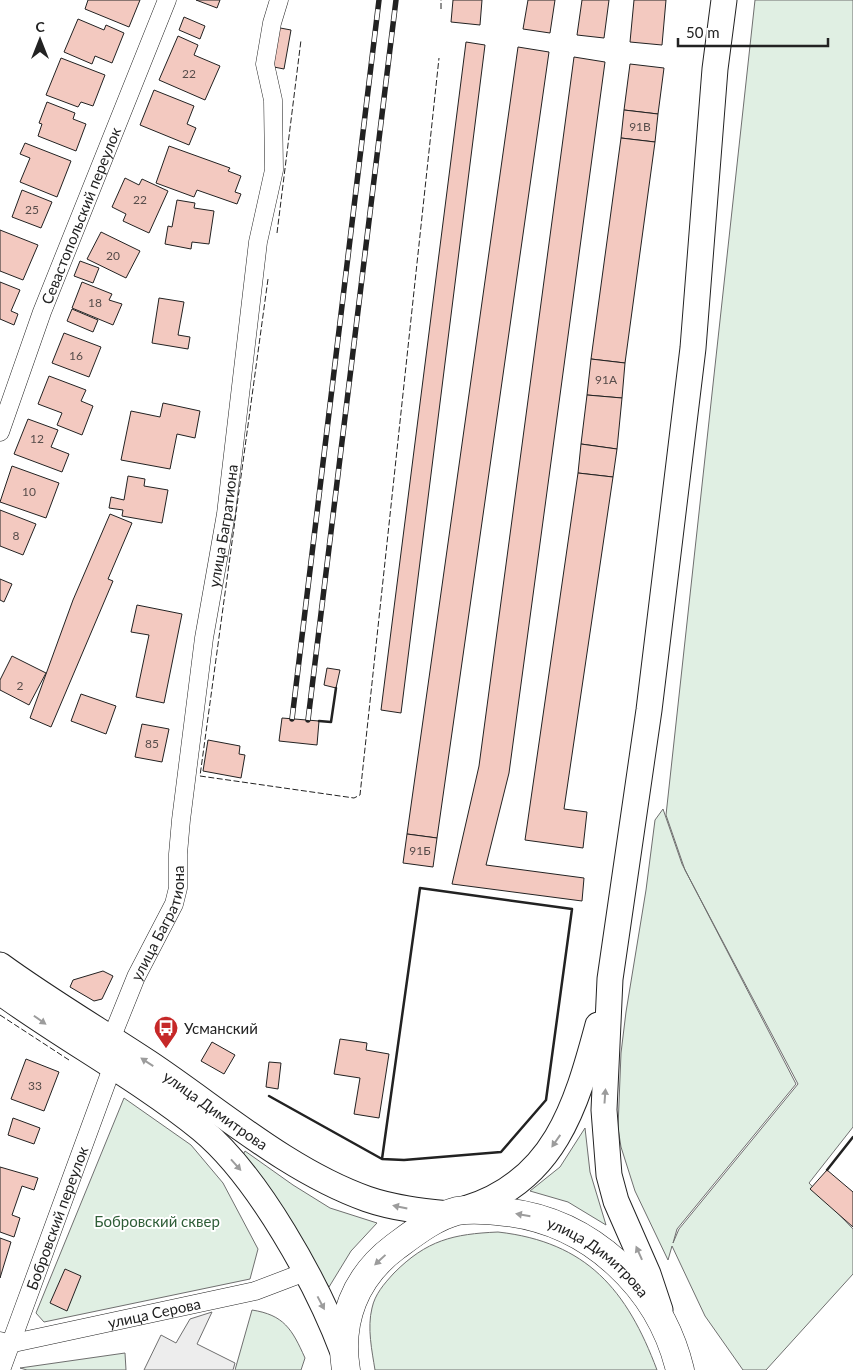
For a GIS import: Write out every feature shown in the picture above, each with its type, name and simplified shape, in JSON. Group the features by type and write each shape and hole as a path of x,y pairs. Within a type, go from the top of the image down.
{"main road":[{"name":"улица Димитрова","path":"343,1363 348,1311 369,1271 380,1259 414,1233 454,1212 490,1210 545,1219 583,1238 610,1256 633,1278 644,1292 666,1332 680,1367"}],"street":[{"name":"Севастопольский переулок","path":"0,432 42,312 167,0"},
{"name":"улица Багратиона","path":"111,1039 136,977 174,904 178,888 181,820 204,638 226,514 258,242 274,170 273,100 265,64 272,22 279,0"},
{"path":"666,1332 648,1274 616,1202 609,1175 604,1110 610,979 649,710 692,358 715,69 724,0"},
{"name":"улица Димитрова","path":"0,965 263,1143 334,1185 369,1200 399,1208 454,1212"},
{"path":"454,1212 485,1203 509,1190 530,1172 559,1137 581,1085 610,979"},
{"name":"улица Димитрова","path":"0,992 46,1024 113,1065 202,1130 240,1168 276,1222 328,1315 343,1363"},
{"name":"Бобровский переулок","path":"0,1370 5,1343 113,1065"},
{"name":"улица Серова","path":"5,1343 255,1291 305,1272"}],"green space":[{"path":"755,0 853,0 853,1127 809,1183 853,1229 853,1274 766,1370 743,1370 705,1316 672,1246 668,1260 635,1191 621,1147 618,1128 621,1053 626,1012 646,890 655,820 663,809 685,869 666,815","holes":["691,881 798,1084 679,1229 673,1243 677,1229 796,1084"]},
{"name":"Бобровский сквер","path":"124,1098 191,1145 223,1183 258,1249 250,1279 44,1322 36,1313"},
{"path":"585,1128 590,1172 606,1225 568,1202 530,1191 560,1167"},
{"path":"245,1151 293,1185 330,1208 377,1223 351,1251 329,1287 243,1155"},
{"path":"498,1232 529,1238 556,1247 580,1259 600,1275 617,1294 632,1316 657,1370 375,1370 370,1323 372,1308 380,1289 390,1277 418,1253 442,1241 454,1237"},
{"path":"252,1310 272,1316 286,1325 291,1331 305,1358 301,1370 235,1370"},
{"path":"125,1353 126,1370 27,1370 20,1368"}],"shaded area":[{"path":"212,1312 197,1344 235,1363 233,1370 144,1370 161,1335 176,1343 190,1319"}],"building":[{"path":"88,0 140,0 129,27 85,9"},
{"path":"196,0 220,0 217,8"},
{"path":"453,0 482,0 480,25 451,22"},
{"path":"528,0 555,0 550,33 523,29"},
{"path":"582,0 609,0 604,38 577,35"},
{"path":"634,0 666,0 662,45 630,42"},
{"path":"184,17 205,26 200,39 179,30"},
{"path":"78,19 104,30 106,25 124,33 112,63 95,56 92,64 64,52"},
{"path":"275,27 291,30 284,69 269,66"},
{"path":"178,36 198,45 194,55 220,66 205,100 159,80"},
{"path":"466,42 485,45 401,713 381,710"},
{"path":"518,47 549,52 437,838 407,834"},
{"path":"574,57 605,62 509,773 486,865 584,878 582,901 452,884 479,766"},
{"path":"61,58 105,75 93,106 81,102 78,107 46,95"},
{"path":"630,64 664,68 658,114 624,110"},
{"path":"154,90 194,106 187,124 196,128 189,145 140,125"},
{"path":"47,102 75,113 73,119 86,124 76,151 38,136 42,124 39,123"},
{"path":"624,110 658,114 655,142 621,138"},
{"path":"621,138 655,142 625,363 591,359"},
{"path":"25,143 71,161 57,197 20,182 30,158 20,154"},
{"path":"169,146 230,168 228,171 241,176 235,192 241,194 237,204 197,190 194,197 156,183"},
{"path":"125,178 139,185 142,179 168,191 149,233 123,221 126,214 112,207"},
{"path":"22,190 52,202 41,228 12,217"},
{"path":"177,200 195,203 194,208 214,211 209,244 192,242 191,249 165,244 168,226 172,227"},
{"path":"0,230 38,245 23,280 0,271"},
{"path":"101,232 140,251 126,278 87,259"},
{"path":"80,261 99,268 93,283 74,276"},
{"path":"0,282 20,290 11,311 18,314 14,325 0,319"},
{"path":"82,282 112,294 109,300 122,304 113,325 72,308"},
{"path":"159,298 184,302 178,335 190,337 188,349 152,343"},
{"path":"72,309 98,320 93,332 67,321"},
{"path":"64,333 101,347 89,377 52,363"},
{"path":"591,359 625,363 622,398 587,395"},
{"path":"49,376 86,390 81,401 93,406 82,435 57,425 62,413 38,404"},
{"path":"587,395 622,398 617,449 581,444"},
{"path":"163,403 200,411 195,438 177,434 170,469 121,460 131,411 160,417"},
{"path":"28,419 58,430 51,447 69,454 62,472 14,454"},
{"path":"581,444 617,449 613,477 578,473"},
{"path":"12,466 59,483 46,518 0,502"},
{"path":"578,473 613,477 564,809 587,812 583,848 525,840"},
{"path":"128,476 145,479 144,486 168,490 162,523 122,516 123,510 109,508 111,497 124,500"},
{"path":"0,510 36,524 23,555 0,546"},
{"path":"110,514 132,523 108,579 113,581 51,727 30,718 73,600"},
{"path":"0,579 12,584 4,602 0,600"},
{"path":"137,605 182,614 164,703 136,697 149,635 131,632"},
{"path":"12,656 46,673 29,705 0,690 0,680"},
{"path":"327,668 340,670 336,688 324,685"},
{"path":"81,694 116,706 106,734 71,721"},
{"path":"282,718 319,721 317,745 279,741"},
{"path":"142,724 169,729 162,762 135,757"},
{"path":"208,740 240,746 239,754 245,755 241,778 203,771"},
{"path":"407,834 437,838 433,867 403,863"},
{"path":"103,971 113,976 102,999 94,1001 70,987 73,980"},
{"path":"340,1039 367,1043 366,1050 389,1054 379,1118 354,1114 360,1078 334,1074"},
{"path":"212,1042 235,1055 224,1074 201,1061"},
{"path":"26,1059 59,1072 44,1111 11,1099"},
{"path":"269,1062 281,1063 278,1089 266,1087"},
{"path":"13,1118 40,1128 34,1144 8,1135"},
{"path":"0,1167 38,1178 34,1190 22,1186 12,1215 20,1218 14,1237 0,1232"},
{"path":"827,1170 853,1192 853,1227 810,1189"},
{"path":"0,1238 11,1242 0,1278"},
{"path":"65,1269 81,1276 67,1311 50,1303"}],"railway":[{"path":"292,719 379,0"},
{"path":"308,720 396,0"}],"fence":[{"path":"441,0 441,9"},
{"path":"277,233 301,40"},
{"path":"268,279 200,776 354,798 360,795 439,58"},
{"path":"0,1015 69,1060"}],"wall":[{"path":"319,721 331,722 336,688"},
{"path":"269,1096 382,1159 404,1160 501,1152 546,1100 572,909 420,888 382,1159"},
{"path":"827,1170 853,1137"}],"place":[{"name":"Усманский","path":"166,1049"}]}
